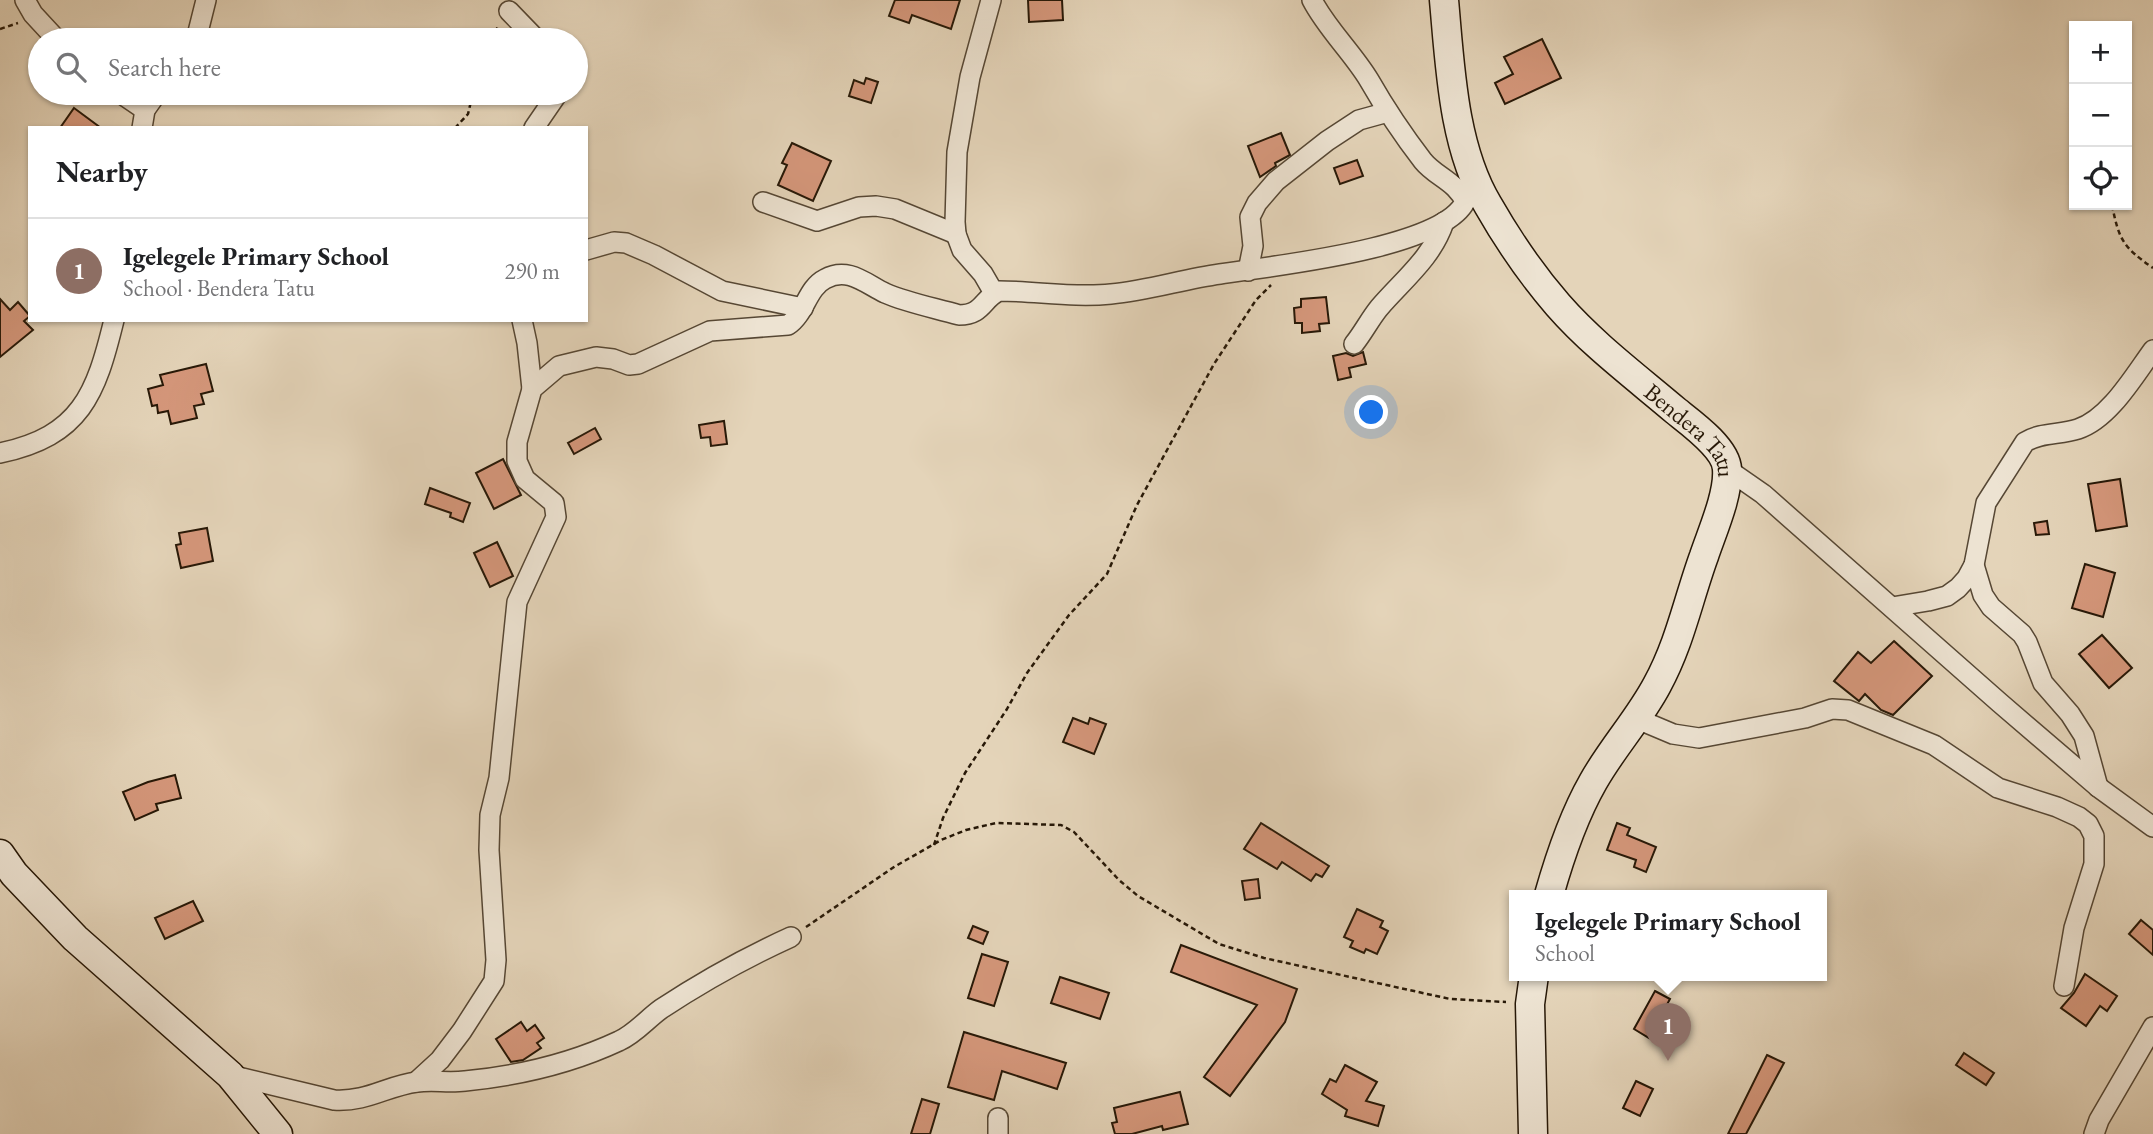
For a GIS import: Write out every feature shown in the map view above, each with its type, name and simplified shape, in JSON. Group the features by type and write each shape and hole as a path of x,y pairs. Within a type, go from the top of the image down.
{"main road":[{"name":"Bendera Tatu","path":"1444,0 1459,124 1486,203 1558,305 1595,341 1705,435 1724,457 1727,469 1718,515 1677,644 1656,686 1593,782 1563,847 1550,890"},
{"path":"0,854 14,874 75,938 230,1075 278,1134"},
{"path":"1533,981 1530,1004 1534,1069 1533,1134"}],"street":[{"path":"24,0 46,28"},
{"path":"199,28 206,0"},
{"path":"991,0 970,77 957,152 956,234 962,250 983,274 994,293"},
{"path":"532,389 559,366 596,357 629,365 638,364 710,331 788,325 796,320 818,284 836,275 865,280 885,293 958,315 969,315 999,291 1061,296 1109,295 1158,288 1218,274 1298,264 1412,236 1444,222 1460,211 1465,202 1463,196 1456,187 1424,163 1312,0"},
{"path":"509,11 525,28"},
{"path":"131,105 144,119"},
{"path":"535,126 550,105"},
{"path":"1248,271 1253,247 1250,217 1257,203 1290,169 1327,141 1359,120 1388,112"},
{"path":"763,202 817,221 859,207 885,207 956,234"},
{"path":"1354,344 1379,309 1426,257 1438,240 1444,222"},
{"path":"588,249 614,242 626,243 722,291 803,307"},
{"path":"0,453 48,438 73,418 93,391 113,322"},
{"path":"416,1083 455,1041 494,981 496,960 491,902 490,815 499,778 517,602 555,517 554,503 525,479 517,461 517,442 532,389 522,322"},
{"path":"1892,607 1947,596 1958,589 1974,565 1986,503 2025,442 2034,436 2073,430 2099,419 2153,350"},
{"path":"1727,469 1763,494 2098,787 2153,827"},
{"path":"1974,565 1983,595 1991,607 2022,634 2043,683 2070,713 2084,736 2098,787"},
{"path":"1635,718 1674,734 1699,738 1805,718 1832,709 1847,710 1934,745 1998,788 2079,817 2088,824 2094,836 2094,864 2074,928 2064,986"},
{"path":"230,1075 334,1100 349,1101 416,1083 461,1082 509,1075 590,1053 622,1040 660,1010 758,951 791,937"},
{"path":"2094,1134 2099,1120 2153,1027"}],"path":[{"path":"457,126 468,114 470,105"},
{"path":"2113,210 2120,238 2134,254 2153,268"},
{"path":"934,845 943,818 965,773 1027,673 1069,615 1107,574 1138,505 1214,364 1256,300 1298,264"},
{"path":"791,937 894,867 966,830 996,823 1061,825 1074,832 1119,880 1138,896 1219,944 1264,958 1450,999 1530,1004"}],"building":[{"path":"895,0 960,0 951,29 912,15 909,23 889,16"},
{"path":"1028,0 1062,0 1063,20 1029,22"},
{"path":"1542,39 1561,78 1505,104 1495,83 1513,74 1504,57"},
{"path":"866,78 878,82 871,103 849,96 854,80 864,84"},
{"path":"74,108 98,126 61,126"},
{"path":"1281,133 1290,155 1275,163 1276,166 1260,177 1248,146"},
{"path":"792,143 831,161 813,201 778,185 787,165 782,163"},
{"path":"1357,160 1363,176 1340,184 1334,168"},
{"path":"1326,297 1329,323 1319,324 1320,331 1302,333 1302,323 1295,323 1294,308 1301,307 1301,299"},
{"path":"0,299 10,310 18,302 28,314 24,321 33,330 0,357"},
{"path":"1363,352 1366,364 1349,368 1351,377 1338,380 1333,356 1346,353 1353,356"},
{"path":"206,364 213,391 201,394 204,404 194,406 197,418 171,424 168,411 158,413 157,405 152,406 148,389 163,385 160,375"},
{"path":"724,421 727,444 711,446 710,437 701,438 699,425"},
{"path":"595,428 601,439 574,454 568,443"},
{"path":"503,459 521,495 494,509 476,473"},
{"path":"2120,479 2127,526 2096,531 2088,484"},
{"path":"430,488 470,503 463,522 450,517 451,513 425,504"},
{"path":"2047,521 2049,534 2036,535 2034,523"},
{"path":"207,528 213,561 181,568 176,545 181,544 179,533"},
{"path":"497,542 513,576 490,587 474,553"},
{"path":"2085,564 2115,573 2103,617 2072,608"},
{"path":"2102,635 2132,668 2109,688 2079,654"},
{"path":"1894,641 1932,676 1893,715 1881,710 1865,694 1859,701 1834,681 1858,652 1871,663"},
{"path":"1073,718 1088,724 1090,718 1106,724 1094,754 1063,742"},
{"path":"175,775 181,798 156,804 158,810 135,820 123,792"},
{"path":"1261,823 1329,866 1322,877 1316,874 1311,881 1282,862 1277,869 1244,849"},
{"path":"1617,823 1630,828 1627,835 1656,847 1646,872 1634,867 1636,860 1607,850"},
{"path":"1258,879 1260,898 1245,900 1242,881"},
{"path":"193,901 203,921 165,939 155,918"},
{"path":"1357,909 1383,921 1380,927 1388,931 1377,954 1366,949 1364,953 1350,947 1353,941 1344,937"},
{"path":"2141,920 2153,930 2153,955 2129,934"},
{"path":"973,926 988,932 983,944 968,938"},
{"path":"1181,945 1297,989 1285,1022 1230,1096 1204,1077 1257,1005 1171,972"},
{"path":"982,954 1008,962 994,1006 968,998"},
{"path":"2085,974 2117,996 2107,1011 2100,1006 2086,1026 2061,1008"},
{"path":"1060,977 1109,993 1100,1019 1051,1003"},
{"path":"1655,991 1670,999 1649,1038 1634,1029"},
{"path":"521,1022 527,1031 535,1025 544,1038 537,1043 541,1048 523,1060 511,1062 496,1039"},
{"path":"964,1032 1066,1063 1057,1089 1002,1071 994,1100 948,1087"},
{"path":"1964,1053 1994,1073 1986,1085 1956,1065"},
{"path":"1767,1055 1784,1063 1746,1134 1728,1134"},
{"path":"1345,1065 1377,1082 1366,1101 1384,1106 1378,1126 1345,1116 1347,1110 1322,1094 1330,1079 1336,1082"},
{"path":"1636,1081 1653,1089 1640,1116 1623,1108"},
{"path":"1180,1092 1188,1124 1163,1130 1162,1126 1132,1134 1115,1134 1112,1123 1117,1122 1114,1108"},
{"path":"922,1099 939,1104 930,1134 911,1134"}],"place":[{"name":"Igelegele Primary School","path":"1668,1061"}]}
